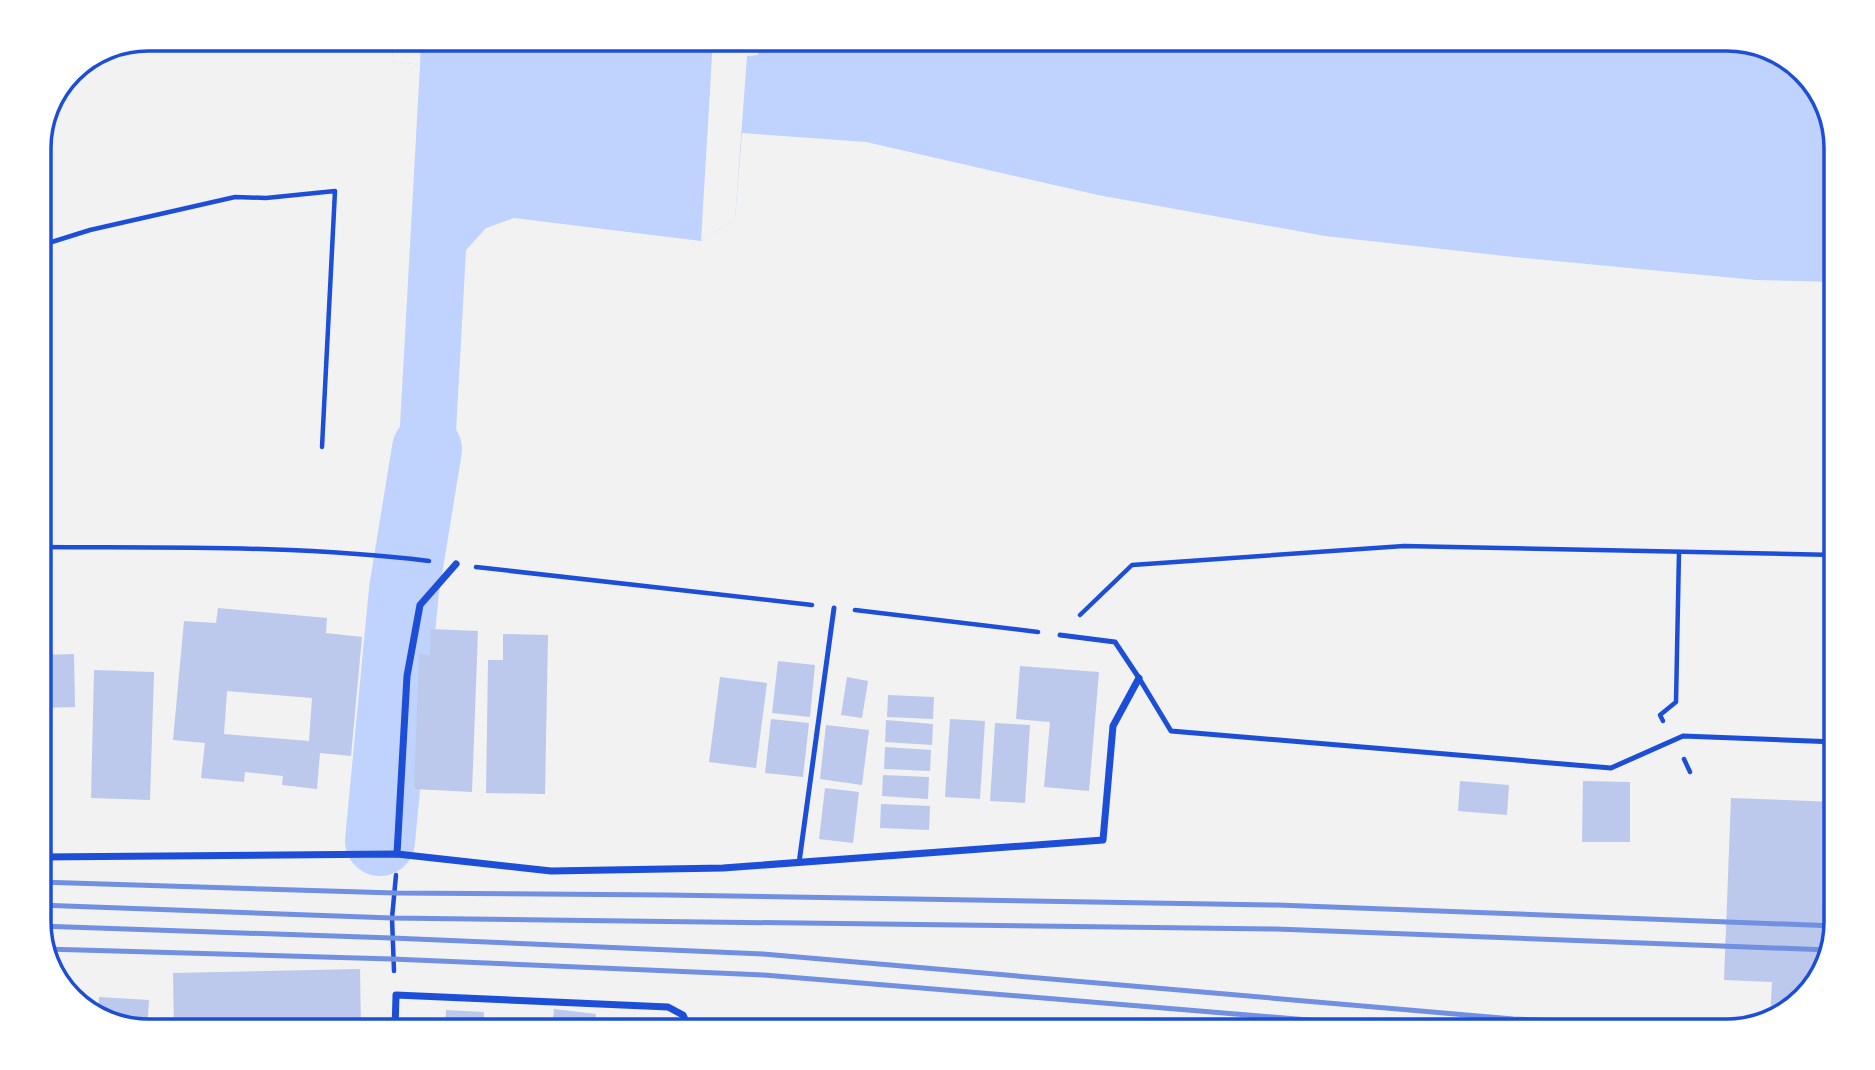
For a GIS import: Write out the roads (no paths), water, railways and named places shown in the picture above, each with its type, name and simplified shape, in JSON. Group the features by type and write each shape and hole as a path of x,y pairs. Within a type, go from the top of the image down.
{"street":[{"path":"397,854 407,676 421,605 456,564"},
{"path":"51,857 397,854 551,871 723,868 1103,840 1113,726 1139,678"},
{"path":"395,1019 396,996 668,1007 683,1015 685,1019"}],"lane":[{"path":"799,863 834,608"},
{"path":"1060,635 1115,642 1171,731 1611,768 1684,736 1824,742"}],"water":[{"path":"392,51 1740,52 1764,58 1796,79 1811,99 1819,116 1824,141 1824,282 1756,280 1325,236 1098,195 866,142 742,133 735,219 701,241 514,218 486,228 466,250 455,450 427,449 399,444 420,65 392,61"}],"waterway":[{"path":"380,841 404,590 427,449"}],"railway":[{"path":"51,882 395,893 1277,905 1824,926"},
{"path":"51,905 392,918 1276,929 1820,950"},
{"path":"51,926 763,954 1513,1019"},
{"path":"55,949 392,959 764,975 1296,1019"}]}
